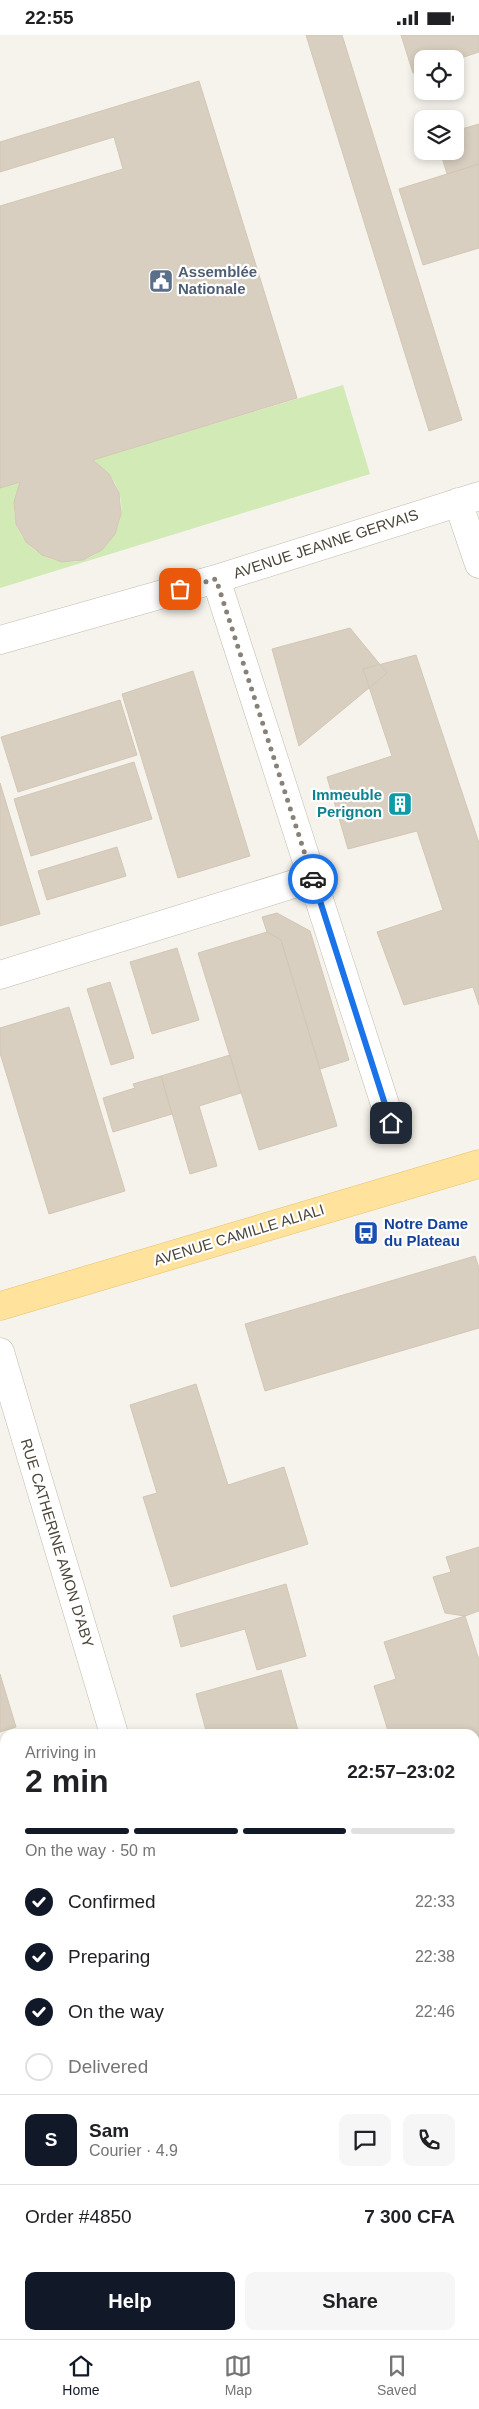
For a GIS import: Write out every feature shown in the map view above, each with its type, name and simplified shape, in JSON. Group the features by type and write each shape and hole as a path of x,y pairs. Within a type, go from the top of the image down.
{"main road":[{"name":"AVENUE CAMILLE ALIALI","path":"0,1306 479,1164"}],"street":[{"path":"469,499 479,564"},
{"name":"AVENUE JEANNE GERVAIS","path":"0,640 216,579 469,499"},
{"path":"216,579 391,1123"},
{"path":"0,975 313,878"},
{"name":"RUE CATHERINE AMON D'ABY","path":"0,1352 113,1729"}],"green space":[{"path":"343,385 370,474 0,588 0,488 20,482 14,513 16,523 26,542 34,549 42,555 62,562 83,560 93,556 109,542 119,524 121,513 119,493 115,483 105,470 93,460"}],"building":[{"path":"306,35 342,35 462,420 429,431"},
{"path":"401,35 479,35 479,52 464,57 464,50 414,50 413,73"},
{"path":"199,81 297,398 93,460 109,474 119,493 121,514 115,534 102,550 83,560 62,562 42,555 26,542 16,524 14,502 20,482 0,488 0,206 123,169 114,137 0,172 0,142"},
{"path":"479,124 479,164 447,174 443,160 464,160 464,128"},
{"path":"479,164 479,248 423,265 399,189"},
{"path":"350,628 387,673 299,746 272,649"},
{"name":"Immeuble Perignon","path":"416,655 479,843 479,1005 473,987 404,1005 377,932 443,910 417,831 348,849 327,777 392,756 363,669"},
{"path":"193,671 250,856 178,878 122,694"},
{"path":"120,700 137,755 18,792 1,737"},
{"path":"134,762 152,819 31,856 14,799"},
{"path":"0,783 40,914 0,926"},
{"path":"117,847 126,876 47,900 38,871"},
{"path":"277,913 310,931 349,1060 320,1069 281,940 267,932 262,917"},
{"path":"267,932 281,940 337,1126 259,1150 198,953"},
{"path":"177,948 199,1020 152,1034 130,962"},
{"path":"110,982 134,1058 111,1065 87,989"},
{"path":"69,1007 125,1191 49,1214 0,1053 0,1028"},
{"path":"230,1055 241,1093 199,1106 217,1166 190,1174 161,1076"},
{"path":"161,1076 172,1114 113,1132 103,1098 135,1088 133,1084"},
{"path":"475,1256 479,1268 479,1328 265,1391 245,1324"},
{"path":"196,1384 228,1485 284,1467 308,1544 171,1587 143,1497 157,1493 130,1405"},
{"path":"479,1547 479,1611 465,1616 445,1613 433,1577 451,1572 446,1557"},
{"path":"286,1584 306,1656 257,1670 245,1629 181,1647 173,1616"},
{"path":"465,1616 479,1660 479,1729 387,1729 374,1686 396,1679 384,1642"},
{"path":"281,1670 298,1729 206,1729 196,1694"},
{"path":"0,1674 16,1727 0,1729"}],"way so far":[{"path":"180,589 216,579 313,879"}],"place":[{"name":"Assemblée Nationale","path":"161,281"},
{"name":"Immeuble Perignon","path":"400,804"},
{"name":"Notre Dame du Plateau","path":"366,1233"}],"route":[{"path":"313,879 391,1123"}]}
